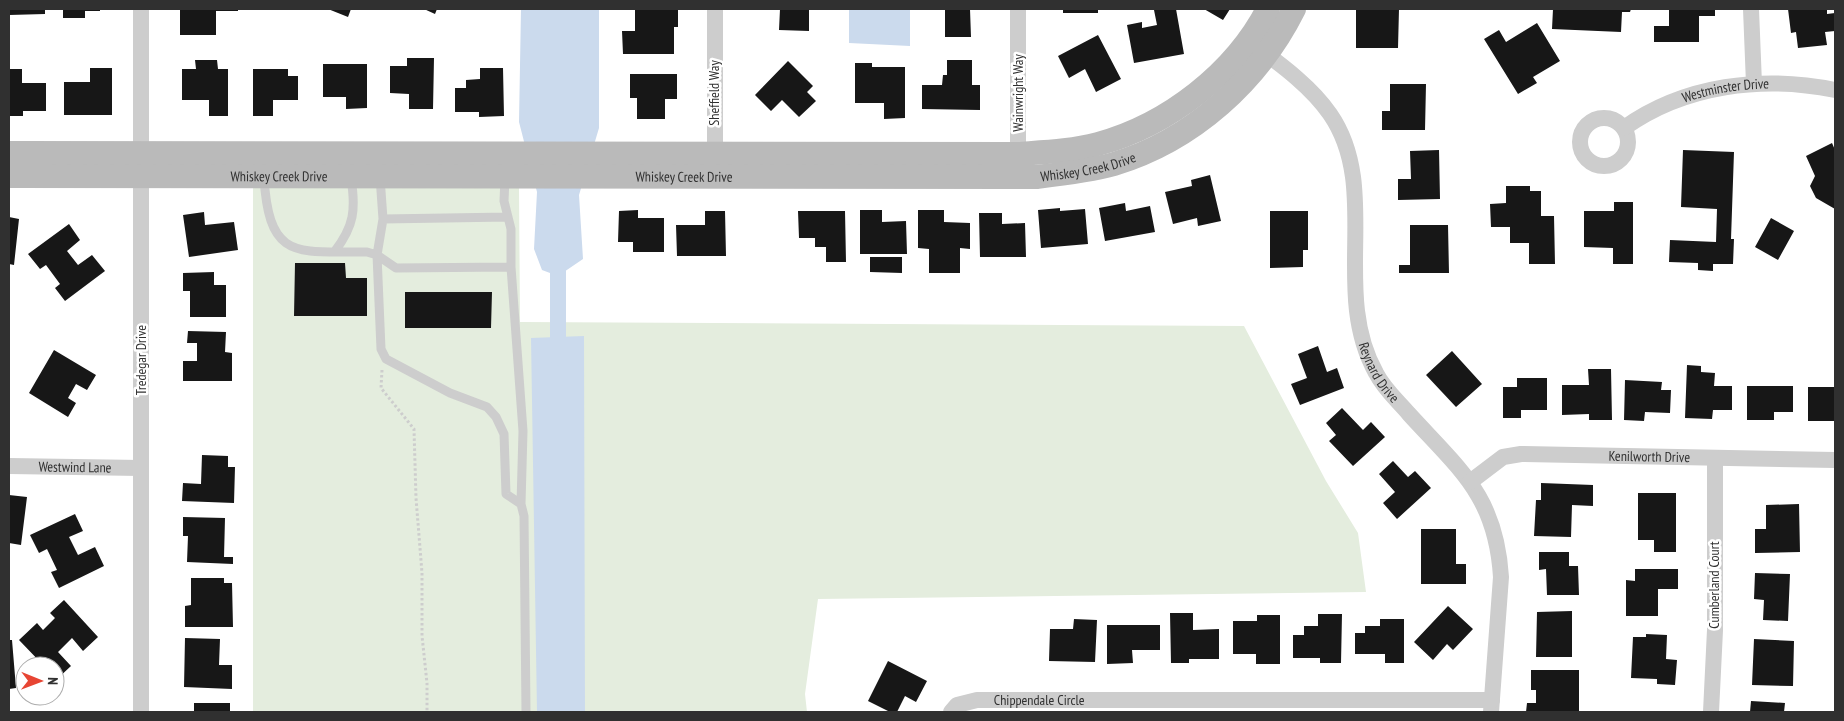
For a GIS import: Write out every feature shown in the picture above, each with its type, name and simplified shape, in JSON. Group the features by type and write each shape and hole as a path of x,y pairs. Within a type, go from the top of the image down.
{"street":[{"name":"Tredegar Drive","path":"141,9 141,712"},
{"name":"Sheffield Way","path":"715,9 715,176"},
{"name":"Wainwright Way","path":"1018,9 1018,165"},
{"name":"Whiskey Creek Drive","path":"9,153 142,153 510,164 600,176 715,176 1018,165 1059,151 1099,144 1133,132 1181,106 1209,83 1248,40 1268,9"},
{"name":"Whiskey Creek Drive","path":"9,176 380,176 510,164 601,153 714,153 1018,165 1075,173 1114,164 1152,148 1205,118 1242,84 1267,54 1294,9"},
{"path":"1751,9 1754,84"},
{"name":"Reynard Drive","path":"1248,40 1267,54 1318,99 1331,114 1348,152 1354,196 1356,311 1366,354 1377,376 1470,482 1489,513 1500,554 1501,577 1492,706"},
{"name":"Westminster Drive","path":"1624,128 1642,116 1675,99 1716,89 1754,84 1785,83 1835,90"},
{"name":"Kenilworth Drive","path":"1470,482 1503,457 1521,454 1835,460"},
{"name":"Cumberland Court","path":"1711,712 1714,630 1715,458"},
{"name":"Westwind Lane","path":"9,466 141,468"},
{"name":"Chippendale Circle","path":"951,712 957,705 977,700 1492,706"}],"lane":[{"path":"510,164 504,201 511,229 511,267 523,431 522,504 524,516 526,712"},
{"path":"264,176 267,209 278,236 286,244 299,251 367,252 377,254 396,268 511,267"},
{"path":"335,251 351,227 354,199 350,176"},
{"path":"380,176 383,219 377,254 381,349 386,359 450,392 487,407 496,417 504,434 506,494 522,504"},
{"path":"383,219 508,217"}],"path":[{"path":"383,353 381,388 414,429 416,498 422,573 422,636 427,683 427,712"}],"green space":[{"path":"253,185 519,187 520,322 1244,326 1326,481 1358,533 1366,592 818,599 805,694 807,712 253,712"}],"water":[{"path":"521,9 599,9 599,128 579,195 583,259 558,276 542,270 534,249 537,192 519,122"},
{"path":"849,9 910,9 910,46 849,43"},
{"path":"584,336 585,712 537,712 531,338"}],"building":[{"path":"9,9 45,9 45,14 9,15"},
{"path":"63,9 100,9 100,11 85,11 85,18 63,18"},
{"path":"180,9 238,9 238,11 216,11 216,35 180,35"},
{"path":"328,9 351,9 348,17"},
{"path":"424,9 437,9 435,14"},
{"path":"635,9 678,9 678,27 674,27 674,54 623,54 622,31 635,31"},
{"path":"780,9 809,9 809,31 779,30"},
{"path":"945,9 970,9 971,37 945,37"},
{"path":"1063,9 1098,9 1098,13 1063,13"},
{"path":"1176,9 1184,54 1134,63 1127,25 1142,22 1142,28 1157,25 1154,10"},
{"path":"1204,9 1230,9 1223,20"},
{"path":"1356,9 1399,9 1398,48 1356,48"},
{"path":"1553,9 1631,9 1630,12 1622,12 1621,32 1552,29"},
{"path":"1669,9 1715,9 1715,16 1699,16 1699,42 1654,42 1654,26 1669,26"},
{"path":"1788,9 1827,9 1827,14 1835,13 1835,31 1825,32 1827,45 1798,48 1796,32 1791,33"},
{"path":"1537,23 1560,61 1533,77 1537,83 1518,94 1484,39 1499,30 1506,42"},
{"path":"1098,35 1121,79 1096,92 1085,69 1069,78 1058,56"},
{"path":"407,58 434,58 433,109 409,109 409,94 390,93 390,66 407,66"},
{"path":"195,60 217,60 218,69 228,69 228,116 209,116 209,100 182,100 182,69 196,69"},
{"path":"947,60 972,60 972,85 980,85 980,110 922,109 922,85 942,85 943,75 947,75"},
{"path":"788,61 813,86 807,92 816,101 799,117 782,100 771,111 755,95"},
{"path":"855,63 872,63 872,67 905,67 905,118 884,119 884,103 855,103"},
{"path":"323,64 367,64 367,108 346,109 346,97 323,97"},
{"path":"90,68 112,68 112,115 64,115 64,82 90,82"},
{"path":"480,68 503,68 504,116 479,117 479,112 455,112 455,88 466,88 466,80 480,79"},
{"path":"9,69 22,69 22,83 46,83 46,111 23,111 23,116 9,116"},
{"path":"253,69 288,69 288,76 298,76 298,100 273,100 273,116 253,116"},
{"path":"630,74 677,74 677,99 665,99 665,119 637,119 637,98 630,98"},
{"path":"1390,84 1426,84 1425,130 1382,130 1382,111 1390,111"},
{"path":"1832,143 1835,150 1835,209 1816,198 1810,186 1815,176 1806,156"},
{"path":"1439,150 1440,199 1398,200 1398,179 1411,179 1410,151"},
{"path":"1683,150 1734,152 1731,239 1734,239 1733,264 1713,264 1713,271 1698,270 1698,263 1669,262 1670,240 1716,242 1717,209 1681,207"},
{"path":"1210,175 1221,221 1198,226 1197,218 1173,224 1165,192 1192,186 1191,180"},
{"path":"1506,186 1530,186 1530,191 1541,191 1541,216 1554,216 1555,264 1529,264 1529,243 1510,243 1510,227 1491,227 1490,204 1506,203"},
{"path":"1614,202 1633,202 1633,264 1613,264 1613,248 1584,247 1584,211 1614,211"},
{"path":"1125,203 1126,211 1150,206 1155,232 1105,241 1099,208"},
{"path":"1060,208 1060,211 1085,209 1088,244 1041,248 1038,210"},
{"path":"638,210 638,218 664,218 664,252 633,252 633,242 618,242 619,211"},
{"path":"860,210 882,210 882,222 906,221 907,254 860,254"},
{"path":"918,210 944,210 944,222 970,223 970,249 960,248 960,273 929,273 929,249 918,248"},
{"path":"705,211 725,211 726,256 677,256 676,225 705,225"},
{"path":"798,211 845,211 846,262 826,262 826,247 815,247 815,238 799,238"},
{"path":"1270,211 1308,211 1308,250 1303,250 1303,267 1270,268"},
{"path":"204,212 205,225 234,222 238,250 189,257 183,215"},
{"path":"979,213 1002,213 1002,224 1025,223 1026,257 980,257"},
{"path":"9,217 19,219 14,265 9,264"},
{"path":"1771,218 1794,231 1778,260 1755,247"},
{"path":"69,224 80,240 67,251 78,265 92,255 105,271 65,301 55,288 60,284 46,265 40,269 28,254"},
{"path":"1410,225 1448,225 1449,273 1399,273 1399,265 1410,265"},
{"path":"870,257 902,257 902,273 870,272"},
{"path":"295,263 345,263 346,278 367,278 367,316 294,316"},
{"path":"214,272 214,285 226,285 226,317 190,317 190,291 183,291 183,273"},
{"path":"405,292 492,292 491,328 405,328"},
{"path":"188,331 226,332 225,352 232,353 232,381 183,381 183,361 197,361 197,343 187,343"},
{"path":"1318,346 1327,372 1337,368 1344,388 1300,405 1291,384 1307,378 1298,354"},
{"path":"54,350 96,375 87,390 76,384 68,398 76,403 68,417 29,393"},
{"path":"1452,351 1482,384 1456,407 1426,375"},
{"path":"1687,365 1701,366 1701,372 1715,373 1714,386 1732,386 1732,410 1713,410 1712,419 1685,418"},
{"path":"1588,369 1611,369 1612,420 1589,420 1589,414 1562,415 1562,385 1589,385"},
{"path":"1517,378 1547,378 1547,410 1521,410 1521,418 1503,418 1503,387 1517,387"},
{"path":"1625,380 1662,382 1661,390 1671,390 1670,413 1645,412 1644,421 1624,420"},
{"path":"1747,386 1793,386 1793,412 1774,412 1774,420 1747,420"},
{"path":"1808,387 1835,387 1835,421 1808,421"},
{"path":"1342,408 1363,430 1371,422 1385,437 1353,466 1329,441 1336,435 1326,423"},
{"path":"202,455 228,456 228,467 235,467 234,503 182,501 183,483 201,484"},
{"path":"1393,461 1408,477 1415,471 1431,488 1397,519 1383,503 1395,492 1379,474"},
{"path":"1541,483 1593,485 1593,506 1572,505 1571,537 1534,536 1536,500 1541,500"},
{"path":"1638,493 1676,493 1676,552 1654,552 1654,540 1638,540"},
{"path":"9,495 27,497 21,545 9,543"},
{"path":"1799,504 1800,552 1755,553 1755,529 1766,529 1766,505"},
{"path":"75,514 83,531 69,537 78,555 95,547 104,566 59,588 51,572 57,570 47,549 39,553 30,535"},
{"path":"183,517 225,518 224,557 233,557 233,564 187,562 188,536 183,536"},
{"path":"1421,529 1456,529 1456,564 1466,564 1466,584 1421,584"},
{"path":"1539,552 1569,552 1569,566 1578,566 1579,595 1547,595 1546,569 1539,570"},
{"path":"1635,569 1678,569 1678,589 1658,589 1658,616 1626,616 1626,580 1635,581"},
{"path":"1755,573 1790,574 1788,621 1763,620 1764,600 1754,599"},
{"path":"191,578 224,578 224,583 232,583 233,627 185,627 185,606 191,605"},
{"path":"64,600 98,637 83,651 72,638 58,652 62,656 34,656 19,640 37,623 43,630 55,618 50,613"},
{"path":"1448,606 1473,629 1453,650 1447,644 1433,660 1414,642"},
{"path":"1572,611 1572,657 1536,657 1537,612"},
{"path":"1170,613 1193,613 1193,630 1219,629 1219,659 1189,659 1189,663 1171,663"},
{"path":"1318,614 1342,614 1341,663 1320,663 1320,658 1293,658 1293,635 1304,635 1304,626 1318,626"},
{"path":"1257,615 1280,615 1280,664 1256,664 1256,654 1233,654 1233,621 1257,621"},
{"path":"1074,619 1097,620 1095,662 1049,661 1050,629 1073,629"},
{"path":"1380,619 1404,619 1404,663 1385,663 1385,654 1355,654 1355,633 1365,633 1365,626 1380,626"},
{"path":"1107,625 1160,625 1160,650 1132,650 1133,663 1107,664"},
{"path":"1646,634 1667,635 1666,659 1677,660 1675,685 1657,684 1657,679 1631,678 1633,637 1646,637"},
{"path":"185,638 220,639 219,665 232,665 232,689 184,687"},
{"path":"1754,639 1794,641 1793,686 1752,685"},
{"path":"9,640 12,640 15,688 9,689"},
{"path":"65,660 71,666 65,672"},
{"path":"888,661 927,681 916,702 905,696 897,712 890,712 868,701"},
{"path":"1531,670 1579,670 1579,712 1526,712 1527,703 1536,703 1536,690 1531,690"},
{"path":"1751,701 1785,703 1784,712 1750,712"},
{"path":"194,703 230,703 230,712 194,712"}],"waterway":[{"path":"558,255 558,358"}]}
